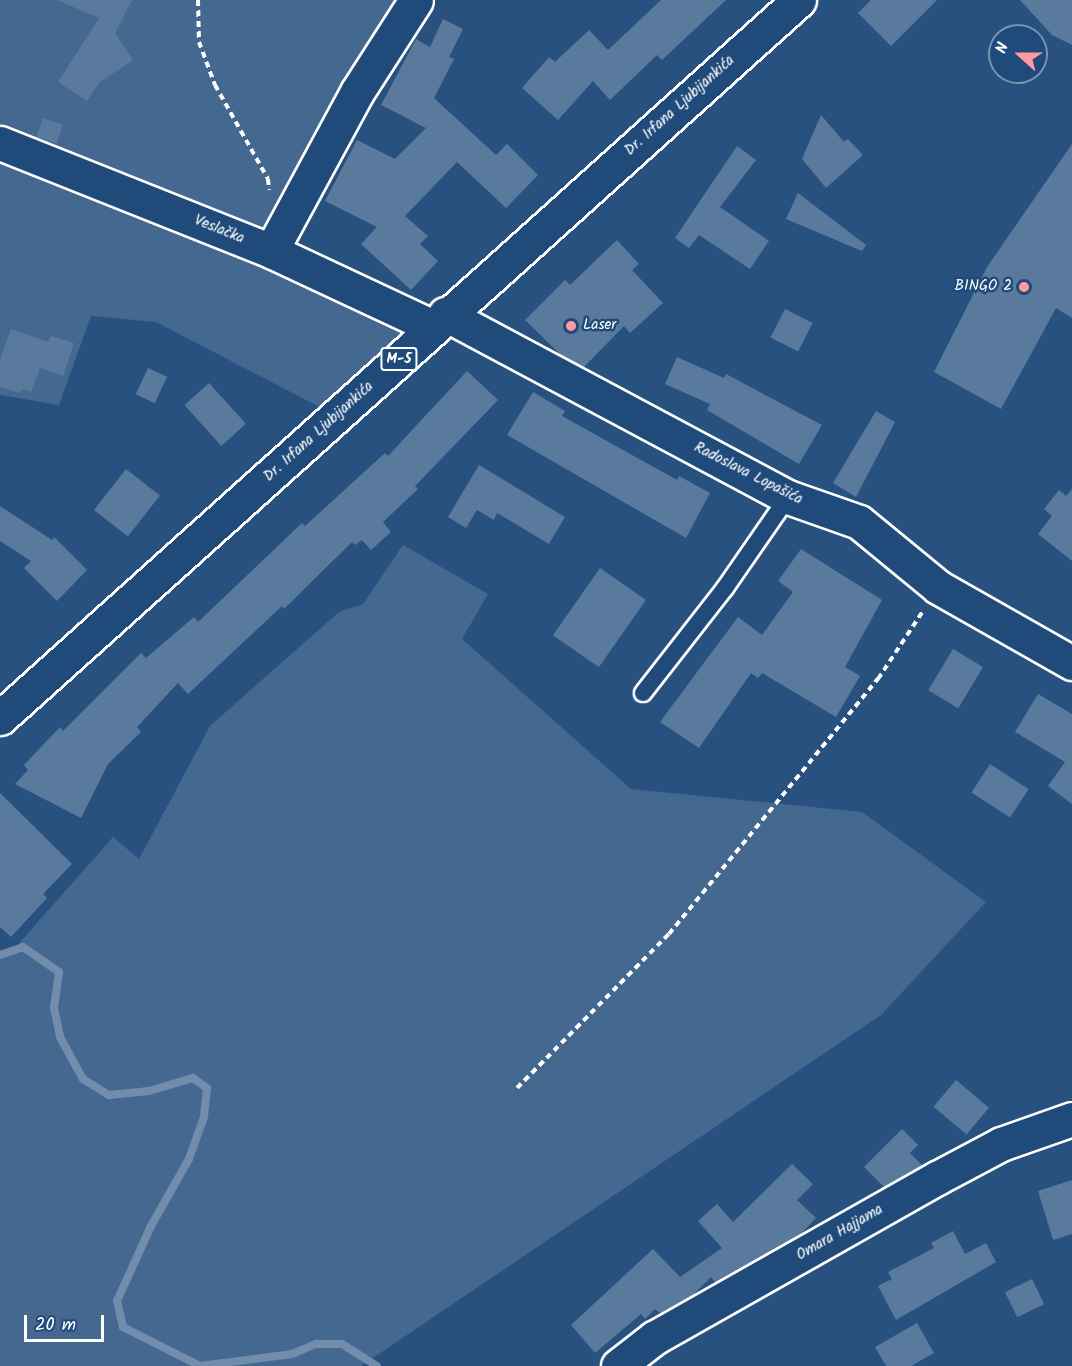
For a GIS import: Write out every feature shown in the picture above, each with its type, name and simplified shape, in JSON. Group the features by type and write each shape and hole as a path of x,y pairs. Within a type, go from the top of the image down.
{"street":[{"path":"271,251 357,93 416,0"},
{"name":"Dr. Irfana Ljubijankića","path":"0,718 439,320 799,0"},
{"name":"Veslačka","path":"0,143 439,320"},
{"name":"Radoslava Lopašića","path":"439,320 788,497 859,522 938,587 1072,663"},
{"name":"Omara Hajjama","path":"618,1366 654,1338 956,1168 1001,1144 1072,1119"}],"lane":[{"path":"643,693 725,588 788,497"}],"path":[{"path":"198,0 199,42 215,85 268,179 269,203"},
{"path":"517,1088 669,934 713,882 878,679 938,587"}],"shaded area":[{"path":"0,0 416,0 271,251 433,327 337,416 156,322 91,316 59,405 0,395"},
{"path":"403,545 488,594 462,639 631,789 862,812 986,902 881,1015 361,1366 0,1366 0,955 15,948 113,837 139,859 210,726 339,612 363,604"}],"building":[{"path":"57,0 132,0 115,33 133,60 99,83 87,101 58,82 99,18"},
{"path":"661,0 726,0 662,60 657,55 610,100 593,81 558,120 522,88 549,57 555,62 589,30 608,50"},
{"path":"871,0 937,0 891,46 858,13"},
{"path":"1020,0 1072,0 1072,45 1052,35 1048,31 1048,24 1042,24"},
{"path":"443,19 463,29 449,57 454,59 434,98 496,155 507,144 538,175 506,208 457,162 405,216 428,236 420,244 438,261 411,290 361,244 377,227 325,201 357,140 395,159 426,128 381,105 416,39 430,47"},
{"path":"821,115 844,142 848,139 863,155 826,188 802,159"},
{"path":"43,118 63,125 56,144 36,137"},
{"name":"BINGO 2","path":"1072,144 1072,318 1056,308 1001,409 934,372 987,267"},
{"path":"737,146 756,160 720,207 769,241 750,269 699,235 689,248 675,238"},
{"path":"798,193 866,245 862,251 786,219"},
{"path":"617,240 639,264 632,270 663,303 630,333 624,326 584,367 561,355 525,320 565,280 570,285"},
{"path":"785,309 813,323 798,352 770,338"},
{"path":"11,329 48,342 51,336 74,343 63,376 40,368 31,392 22,389 20,393 0,387 0,360"},
{"path":"677,357 724,378 726,374 822,425 799,464 707,410 710,404 665,384"},
{"path":"148,368 167,377 155,403 136,394"},
{"path":"467,371 498,400 415,486 418,489 383,522 391,532 371,550 362,540 355,545 352,542 284,609 282,606 188,694 178,683 137,727 141,732 108,764 81,818 15,784 28,770 24,765 60,727 63,731 141,653 146,658 194,617 198,622 302,523 305,526 385,453 388,456"},
{"path":"209,383 246,424 221,446 184,405"},
{"path":"533,392 565,411 562,416 677,480 679,476 710,493 686,538 507,435"},
{"path":"876,411 895,422 856,497 833,483"},
{"path":"479,465 565,517 549,544 497,513 494,520 477,510 466,528 448,517"},
{"path":"126,469 160,495 128,536 94,510"},
{"path":"1072,489 1072,561 1038,534 1052,516 1044,509 1059,490 1066,496"},
{"path":"0,506 52,540 54,537 87,570 57,601 24,568 31,561 0,541"},
{"path":"801,549 882,600 845,667 860,676 836,717 762,673 758,678 751,673 699,748 660,722 738,617 762,635 793,592 778,581"},
{"path":"600,568 646,600 599,667 553,635"},
{"path":"953,649 983,667 958,708 928,690"},
{"path":"1038,694 1072,714 1072,804 1048,786 1065,762 1015,732"},
{"path":"990,764 1029,789 1010,818 971,793"},
{"path":"0,793 72,864 43,894 47,898 11,937 0,927"},
{"path":"956,1080 989,1108 966,1134 934,1107"},
{"path":"902,1129 918,1145 910,1153 922,1165 884,1187 864,1167"},
{"path":"792,1164 813,1184 797,1200 816,1218 801,1234 715,1282 711,1277 693,1295 660,1313 655,1309 645,1319 641,1314 595,1353 571,1325 653,1249 680,1277 722,1248 698,1221 717,1204 733,1222"},
{"path":"1072,1180 1072,1234 1053,1240 1038,1191"},
{"path":"953,1231 965,1254 986,1243 996,1262 896,1320 878,1286 892,1279 888,1272 934,1248 931,1243"},
{"path":"1032,1279 1044,1304 1017,1317 1005,1292"},
{"path":"917,1323 934,1353 911,1366 886,1366 875,1347"}],"waterway":[{"path":"0,955 23,947 59,972 54,1008 60,1037 83,1079 109,1095 149,1091 193,1078 207,1088 204,1117 189,1159 151,1226 117,1301 123,1327 200,1366"},
{"path":"200,1366 292,1354 316,1344 342,1344 377,1366"}],"place":[{"name":"BINGO 2","path":"1024,287"},
{"name":"Laser","path":"571,326"}]}
